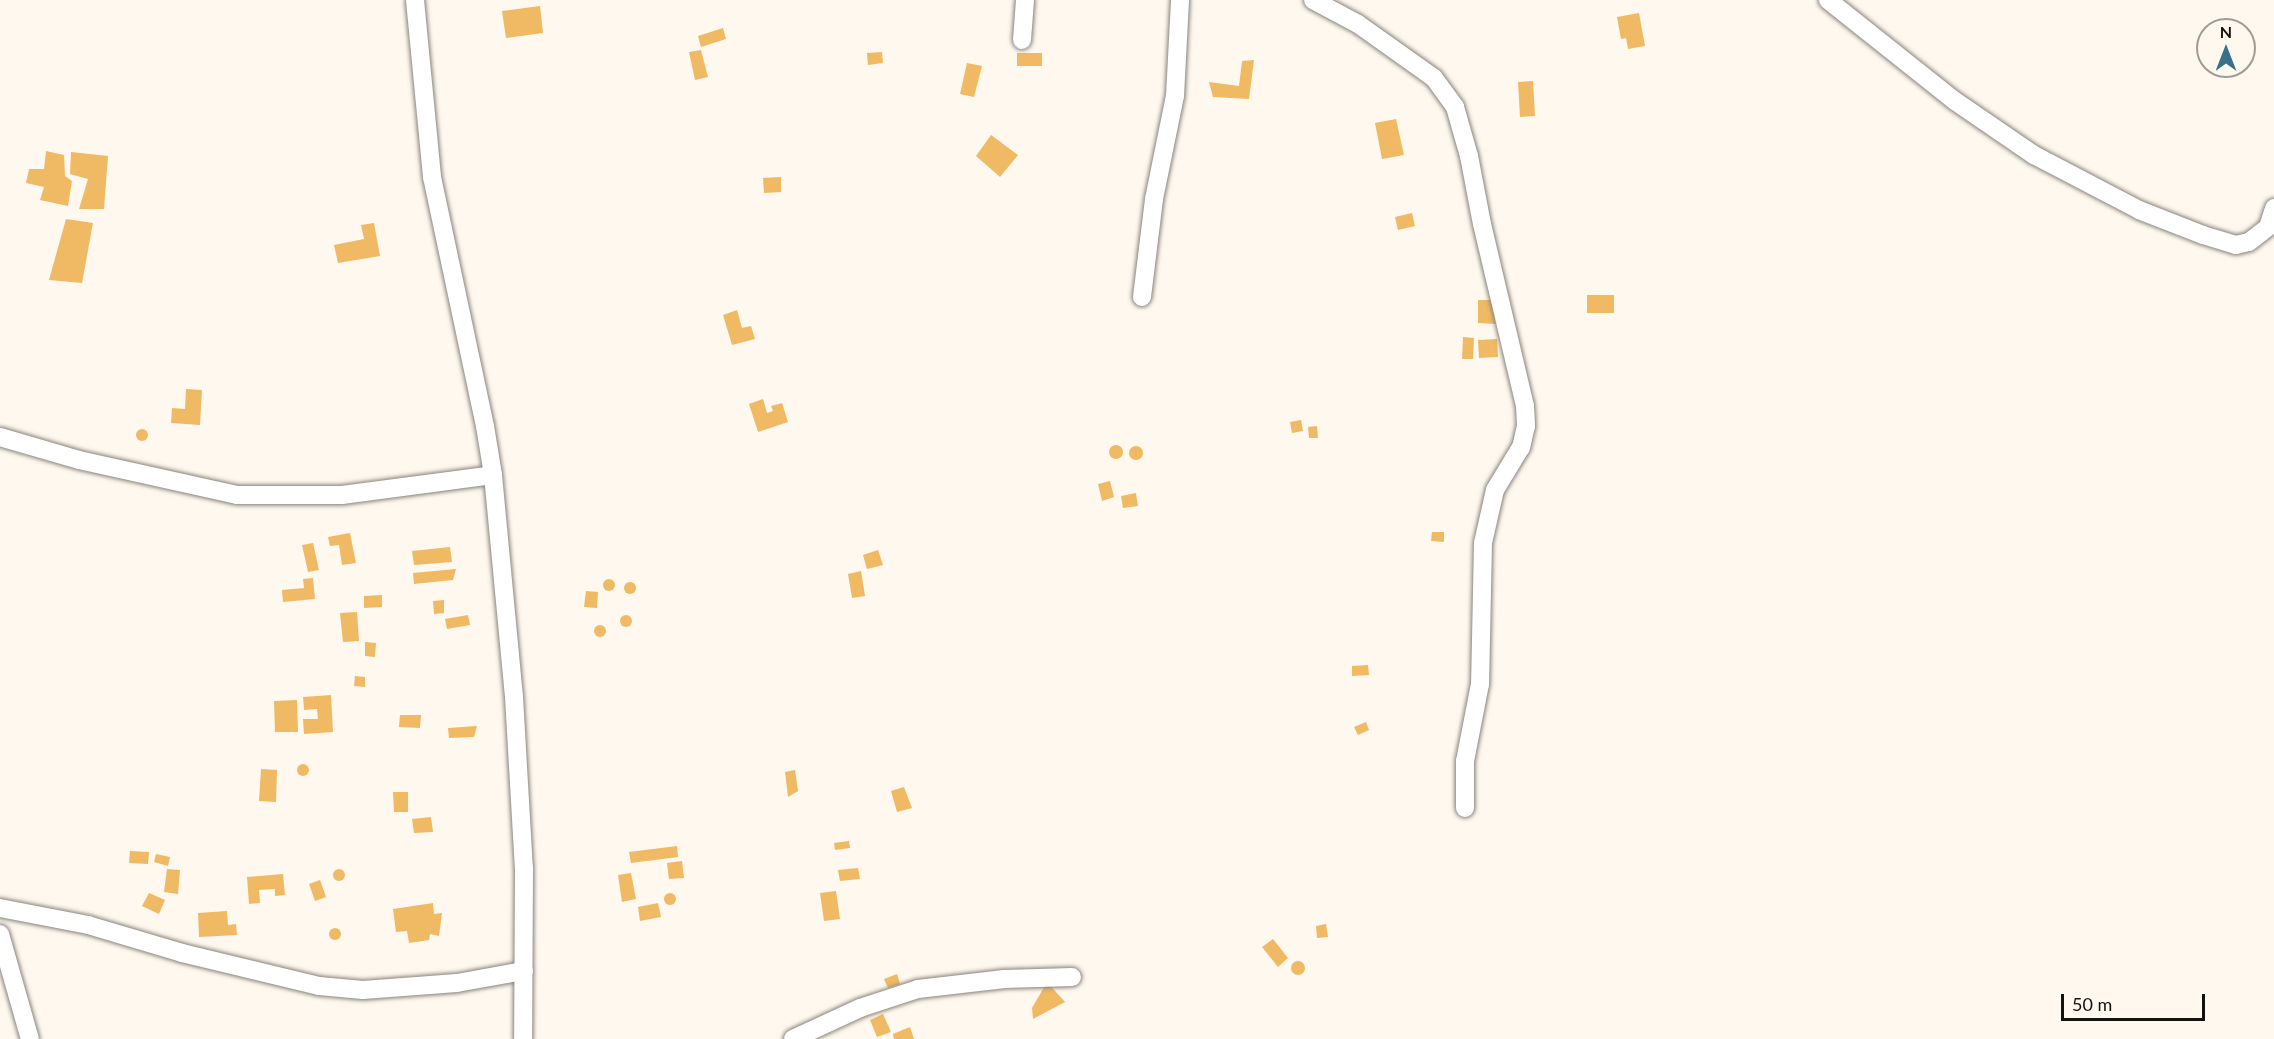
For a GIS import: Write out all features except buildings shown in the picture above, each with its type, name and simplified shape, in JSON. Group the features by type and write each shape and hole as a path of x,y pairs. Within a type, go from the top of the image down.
{"street":[{"path":"416,0 432,177 485,426 493,475 514,697 524,868 523,1039"},
{"path":"1022,40 1025,0"},
{"path":"1142,297 1154,199 1175,96 1180,0"},
{"path":"1313,0 1358,24 1434,78 1455,106 1469,156 1484,235 1525,406 1526,426 1521,447 1495,490 1483,543 1480,684 1464,761 1466,808"},
{"path":"1828,0 1955,100 2034,155 2139,210 2203,235 2236,244 2249,242 2268,227 2274,208"},
{"path":"0,436 79,460 237,495 342,495 493,475"},
{"path":"0,908 88,925 182,953 319,986 363,990 457,983 524,970"},
{"path":"0,934 30,1039"},
{"path":"793,1039 860,1008 918,989 1004,978 1072,977"}]}
